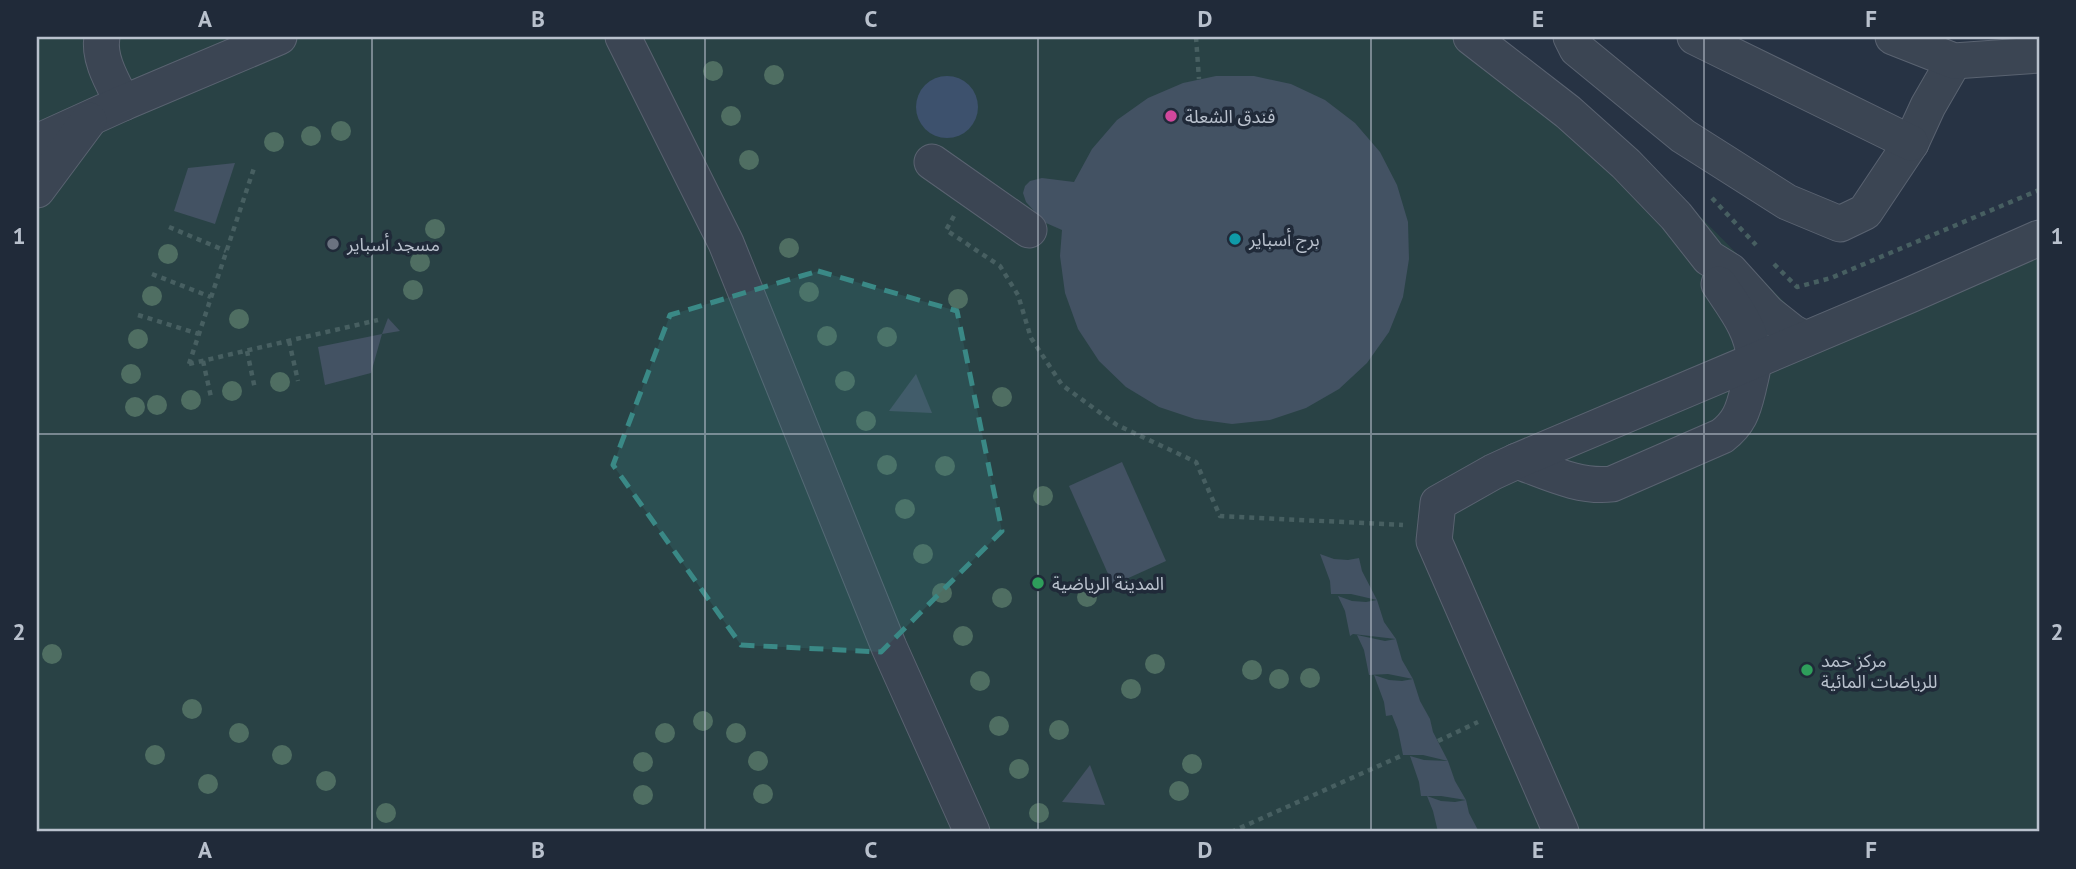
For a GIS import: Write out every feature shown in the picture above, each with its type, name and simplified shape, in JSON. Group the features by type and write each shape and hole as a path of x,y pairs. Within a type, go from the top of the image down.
{"lane":[{"path":"102,37 100,45 108,75 123,103"},
{"path":"37,142 279,37"},
{"path":"623,37 726,243 889,647 972,832"},
{"path":"1572,37 1577,49 1683,136 1787,202 1840,224 1864,212 1911,143 1928,106 1954,61"},
{"path":"1695,37 1911,143"},
{"path":"1893,37 1954,61 2039,55"},
{"path":"1474,38 1568,112 1626,164 1676,216 1709,258 1717,281 1748,331 1754,360 1743,412 1733,428 1722,436 1625,479 1598,486 1586,485 1517,461"},
{"path":"37,190 90,119"},
{"path":"932,162 1029,230"},
{"path":"1561,832 1434,541 1438,503 1517,461 2039,238"},
{"path":"1709,258 1730,271 1768,313 1805,339"}],"path":[{"path":"1196,37 1199,79"},
{"path":"254,168 189,364 378,320"},
{"path":"970,189 946,230 1000,266 1018,295 1031,338 1062,384 1117,425 1196,462 1220,516 1436,527"},
{"path":"169,227 226,251"},
{"path":"152,274 211,298"},
{"path":"138,315 199,334"},
{"path":"289,341 298,381"},
{"path":"247,351 256,389"},
{"path":"203,361 211,397"},
{"path":"1438,741 1508,709"},
{"path":"1231,832 1403,755"}],"highlighted area":[{"path":"818,271 957,311 1002,531 881,652 741,645 613,465 670,315"}],"green space":[{"name":"المدينة الرياضية","path":"37,37 1471,37 1681,197 1816,334 2039,238 2039,832 37,832"}],"water":[{"path":"947,76 959,78 969,85 976,95 976,119 969,129 959,136 947,138 935,136 925,129 918,119 916,107 918,95 925,85 935,78"}],"building":[{"name":"برج أسباير","path":"1216,76 1254,76 1291,84 1325,100 1355,123 1380,152 1397,185 1408,222 1409,259 1403,297 1389,332 1367,363 1339,389 1306,408 1270,420 1232,424 1195,419 1159,407 1126,387 1099,361 1078,329 1065,293 1060,256 1062,230 1046,223 1026,202 1023,193 1030,181 1042,178 1074,182 1092,149 1117,120 1148,98 1183,83"},
{"path":"235,163 215,224 174,211 188,168"},
{"path":"388,318 400,331 382,334"},
{"path":"382,334 371,373 325,385 318,347"},
{"path":"916,374 932,413 889,411"},
{"path":"1122,462 1166,561 1113,585 1069,486"},
{"path":"1320,554 1334,559 1359,558 1362,571 1377,600 1351,594 1331,594 1330,581"},
{"path":"1338,596 1352,601 1377,600 1384,622 1396,639 1353,634 1350,636 1345,611"},
{"path":"1357,635 1385,641 1396,639 1402,660 1413,679 1388,674 1369,675 1364,650"},
{"path":"1374,675 1389,680 1413,679 1433,732 1448,761 1423,755 1403,755 1392,715 1386,716"},
{"path":"1410,756 1424,760 1448,761 1466,800 1421,796"},
{"path":"1090,765 1105,805 1062,802"},
{"path":"1427,796 1441,801 1466,800 1469,813 1479,832 1438,832"}],"place":[{"name":"فندق الشعلة","path":"1171,116"},
{"name":"برج أسباير","path":"1235,239"},
{"name":"مسجد أسباير","path":"333,244"},
{"name":"المدينة الرياضية","path":"1038,583"},
{"name":"مركز حمد للرياضات المائية","path":"1807,670"}]}
